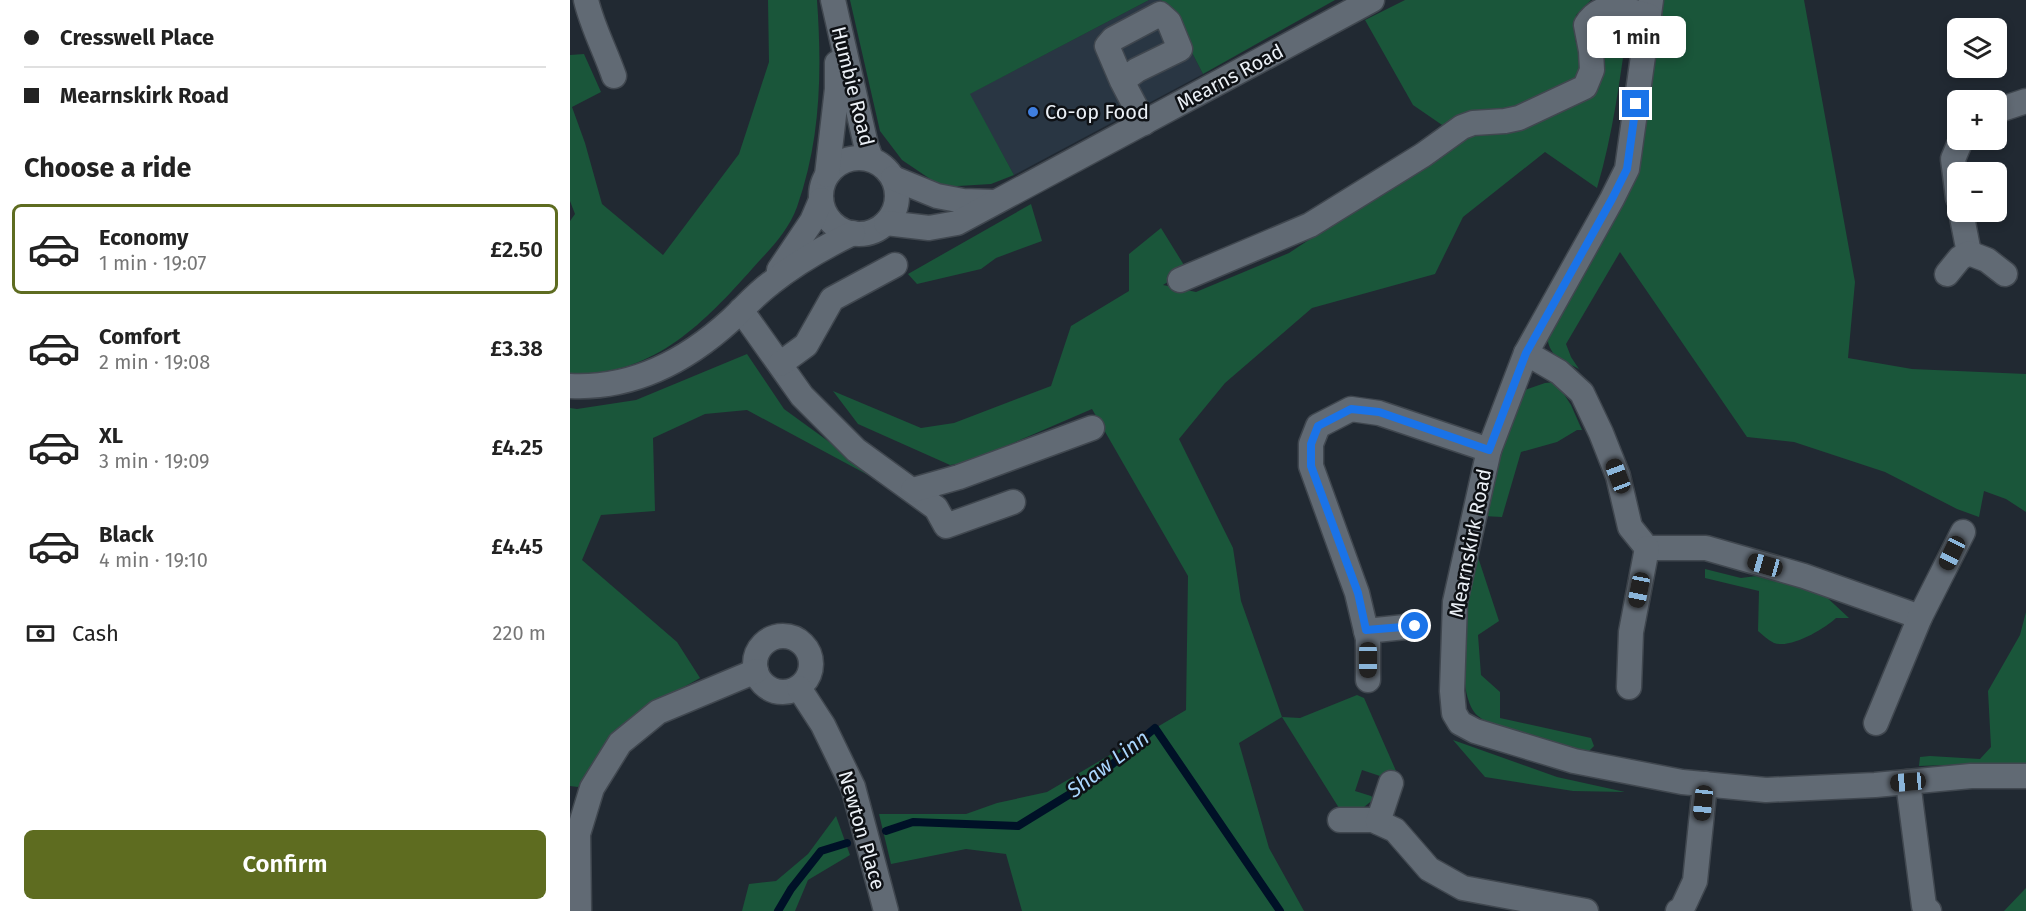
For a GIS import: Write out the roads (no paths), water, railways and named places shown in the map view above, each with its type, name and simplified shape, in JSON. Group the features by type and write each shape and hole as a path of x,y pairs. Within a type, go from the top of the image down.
{"street":[{"name":"Mearns Road","path":"886,223 929,228 957,223 1372,0"},
{"path":"1180,280 1310,225 1423,155 1462,127 1473,123 1505,121 1519,117 1584,87 1592,69 1586,25 1591,16 1599,10 1616,6 1650,8"},
{"name":"Humbie Road","path":"834,7 866,145 872,159"},
{"name":"Humbie Road","path":"827,175 837,89 834,7"},
{"name":"Mearnskirk Road","path":"1650,8 1627,169 1526,353 1489,450 1455,602 1452,691 1454,713 1460,723 1475,731 1574,761 1682,782 1766,790 1971,776 2026,776"},
{"path":"582,15 606,53 614,76"},
{"path":"1122,81 1144,123"},
{"path":"2007,107 2026,101"},
{"path":"768,284 812,221 821,200 822,187 827,175 835,166 859,157 872,159 893,178 897,189 897,201 886,223 876,230 865,233 853,233 831,222 821,200"},
{"name":"Mearns Road","path":"893,178 937,196 963,201 993,202"},
{"path":"1962,222 1970,253"},
{"path":"570,386 585,387 622,383 661,370 695,349 768,284 810,255 853,233"},
{"path":"1947,274 1960,258 1970,253 1988,260 2005,274"},
{"path":"780,364 806,345 831,299 895,265"},
{"path":"741,310 802,396 856,450 936,508 946,526 1014,502"},
{"path":"1526,353 1559,372 1582,393 1618,476 1630,527 1647,548 1631,632 1629,687"},
{"path":"1368,680 1368,639 1358,593 1311,466 1311,444 1318,426 1351,409 1379,412 1489,450"},
{"path":"913,490 959,477 1092,428"},
{"path":"1876,723 1920,617 1962,532"},
{"path":"1647,548 1706,548 1804,576 1920,617"},
{"path":"1366,630 1415,626"},
{"path":"777,636 797,639 810,653 811,673 799,688 782,693 773,691 765,686 756,671 757,653 768,640 777,636"},
{"path":"579,911 578,834 592,788 620,743 658,712 756,671"},
{"name":"Newton Place","path":"799,688 823,725 854,788 885,911"},
{"path":"1908,782 1922,909"},
{"path":"1378,822 1391,783"},
{"path":"1682,910 1695,881 1705,784"},
{"path":"1340,820 1373,820 1395,830 1429,869 1463,888 1586,911"}],"waterway":[{"name":"Shaw Linn","path":"886,831 913,822 1018,826 1096,778 1155,728 1280,911"},
{"name":"Shaw Linn","path":"778,911 791,889 821,851 847,843"}],"place":[{"name":"Co-op Food","path":"1033,112"}]}
